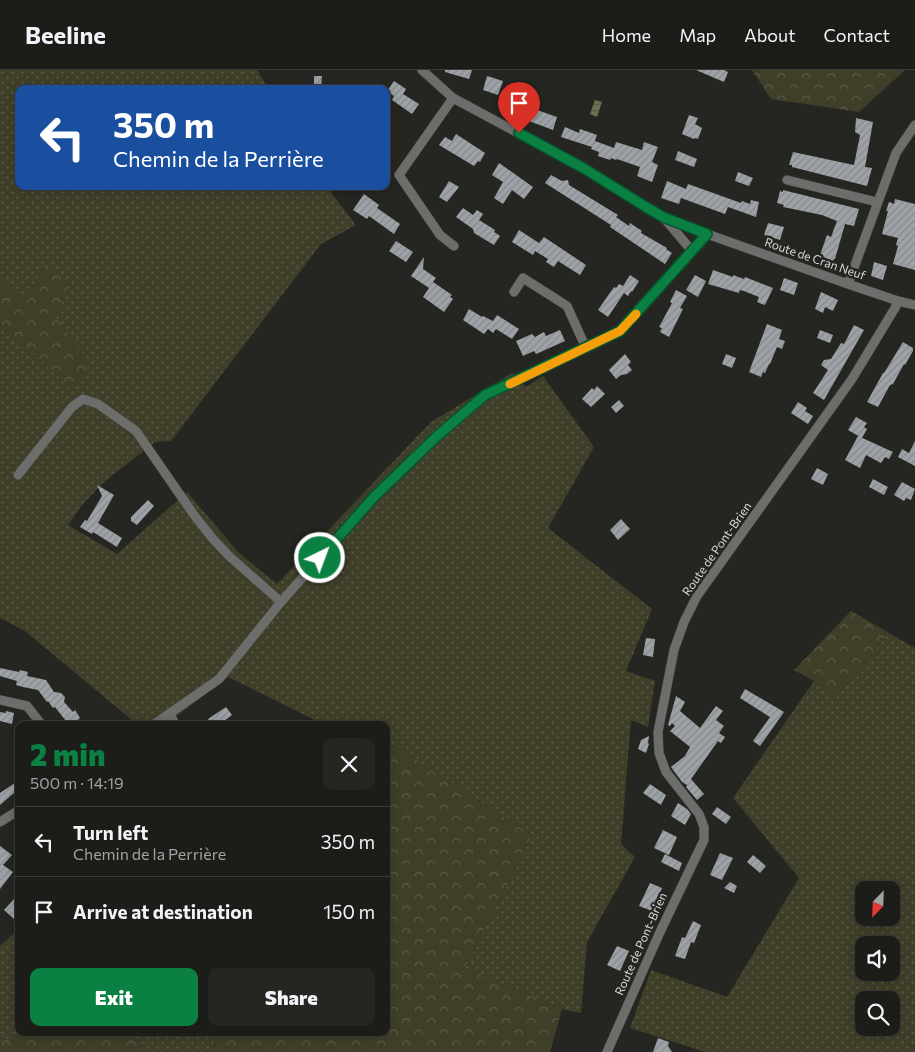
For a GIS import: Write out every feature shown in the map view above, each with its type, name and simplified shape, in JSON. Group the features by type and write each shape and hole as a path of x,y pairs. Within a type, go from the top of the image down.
{"street":[{"path":"422,70 453,98 585,169 663,217 692,251"},
{"path":"453,98 399,175 440,235 454,246"},
{"path":"848,284 896,153 915,125"},
{"path":"786,180 878,202"},
{"name":"Route de Cran Neuf","path":"663,217 848,284 915,305"},
{"path":"159,721 219,679 281,602 373,498 436,437 485,395 620,331 707,234"},
{"path":"514,292 523,278 567,306 586,348"},
{"name":"Route de Pont-Brien","path":"607,1052 704,840 704,827 699,814 666,772 659,753 658,732 664,698 674,650 684,622 697,596 852,379 898,301"},
{"path":"18,475 72,407 83,399 98,404 136,431 212,538 229,556 281,602"},
{"path":"0,700 27,706 39,721"},
{"path":"170,713 173,721"},
{"path":"0,822 15,813"}],"green space":[{"path":"0,70 257,70 266,85 15,85 15,190 329,190 356,225 321,244 171,441 155,442 105,481 83,504 68,525 117,554 187,492 238,552 277,584 431,422 512,373 526,387 543,376 594,447 548,528 652,609 626,671 655,681 648,727 631,720 621,844 635,857 587,942 581,1013 562,1009 465,968 532,835 396,747 390,746 390,721 317,721 228,677 170,721 133,721 25,631 0,618 0,323 73,390 54,316 72,284 24,301 0,280"},
{"path":"752,70 904,71 859,112 771,99"},
{"path":"45,265 72,284 54,316 91,363 73,390 0,323 0,280 24,301"},
{"path":"851,611 889,633 836,697 814,681 794,670"},
{"path":"889,633 915,648 915,1052 705,1052 630,1028 651,970 727,997 799,878 733,798 814,681 836,697"},
{"path":"390,746 396,747 532,835 465,968 562,1009 550,1052 215,1052 214,1036 390,1036"},
{"path":"15,933 15,1030 10,1039 0,1040 0,946"},
{"path":"15,1030 15,1036 135,1036 147,1050 146,1052 0,1052 0,1040 10,1039"},
{"path":"135,1036 214,1036 215,1052 146,1052 147,1050"}],"shaded area":[{"path":"595,100 602,102 597,117 590,114"}],"building":[{"path":"445,70 472,70 469,79 445,72"},
{"path":"696,70 724,70 728,72 724,82"},
{"path":"314,76 322,76 321,85 314,85"},
{"path":"487,76 503,81 498,95 483,90"},
{"path":"394,81 406,89 403,94 419,104 412,114 392,100 394,96 390,93 390,87"},
{"path":"514,102 557,117 553,130 510,114"},
{"path":"689,115 698,118 695,124 702,128 698,139 682,134"},
{"path":"856,118 873,122 865,167 872,168 867,186 789,165 793,152 854,165 860,135 855,132"},
{"path":"565,127 579,133 580,129 597,135 593,146 595,141 614,148 616,142 642,150 644,142 658,147 652,162 658,165 652,182 637,176 640,167 617,159 611,158 610,160 598,156 599,152 591,149 592,147 561,137"},
{"path":"456,134 485,153 480,162 478,161 474,166 439,145 445,137 452,141"},
{"path":"678,151 697,159 694,167 675,160"},
{"path":"499,163 533,187 524,199 512,190 503,204 494,198 503,182 492,175"},
{"path":"738,172 753,178 749,186 735,181"},
{"path":"551,175 562,181 568,180 569,185 618,215 616,217 629,226 630,223 642,231 641,233 667,248 672,253 665,264 610,227 611,225 545,183"},
{"path":"449,181 459,187 447,202 439,197"},
{"path":"667,181 686,189 688,184 741,203 742,201 750,204 751,200 759,202 756,217 728,207 725,214 681,198 679,204 661,198"},
{"path":"783,190 859,209 854,226 845,224 832,264 819,258 827,235 831,237 837,221 822,215 783,207 784,205 777,203 780,191 783,192"},
{"path":"364,194 379,205 377,208 400,224 394,234 369,216 367,219 353,210"},
{"path":"895,199 915,204 915,270 893,264 898,246 896,245 898,238 882,234 889,202 894,204"},
{"path":"463,208 473,215 477,210 483,214 479,220 495,230 494,232 500,236 494,245 474,233 473,229 456,217"},
{"path":"768,223 784,227 780,240 764,235"},
{"path":"519,230 539,243 544,237 586,265 580,275 558,261 554,267 546,262 548,259 535,251 533,255 512,242"},
{"path":"396,241 413,252 406,262 389,251"},
{"path":"424,257 423,269 436,278 433,282 452,295 450,297 453,299 444,312 423,297 429,288 411,276"},
{"path":"874,262 887,266 883,280 871,276"},
{"path":"713,270 733,277 733,275 744,279 745,277 773,288 765,305 757,302 759,297 744,291 740,290 739,293 708,284"},
{"path":"630,275 639,281 632,292 628,296 624,293 608,317 598,310 614,287 616,288 619,284 623,286"},
{"path":"695,275 706,281 698,297 686,290"},
{"path":"784,278 798,283 794,295 780,290"},
{"path":"676,290 687,296 680,308 683,309 669,337 660,332 662,328 659,327 672,303 670,302"},
{"path":"821,292 838,300 833,311 825,307 823,313 815,309"},
{"path":"469,309 493,321 497,315 519,329 512,339 496,329 493,333 488,329 484,334 463,320"},
{"path":"767,324 782,330 779,339 785,341 782,349 777,347 770,364 761,377 749,372"},
{"path":"854,325 864,330 824,400 813,393 828,370 821,365 824,360 831,359 841,343 844,344"},
{"path":"560,330 565,341 536,354 534,351 523,356 516,341 532,334 535,337 544,332 546,336"},
{"path":"820,330 833,335 830,343 817,338"},
{"path":"903,342 913,348 905,365 893,384 890,385 878,407 867,402 883,373"},
{"path":"625,354 631,362 628,365 632,370 616,379 609,370"},
{"path":"726,354 736,358 732,368 722,364"},
{"path":"597,386 605,394 591,407 582,399 592,388 594,390"},
{"path":"619,400 624,406 616,413 611,407"},
{"path":"798,402 807,408 805,411 813,416 808,424 791,413"},
{"path":"856,417 867,423 864,427 867,429 862,438 848,430"},
{"path":"858,436 893,452 889,459 885,457 881,463 866,455 860,468 845,460"},
{"path":"915,441 915,466 898,457 902,449 909,453"},
{"path":"817,468 828,474 823,485 811,479"},
{"path":"873,479 888,487 884,495 869,487"},
{"path":"902,482 915,489 911,500 906,498 904,501 894,495"},
{"path":"97,485 114,495 98,523 122,538 117,547 93,532 92,534 80,527 85,520 87,521 102,496"},
{"path":"148,500 154,506 137,525 131,521 131,517"},
{"path":"621,519 630,529 618,540 610,530"},
{"path":"646,638 655,639 653,657 643,655"},
{"path":"0,668 28,672 27,676 46,680 54,692 61,693 65,697 64,702 73,712 75,710 80,718 77,721 66,721 38,690 16,685 17,681 0,676"},
{"path":"745,689 784,712 760,746 753,741 770,717 740,698"},
{"path":"676,696 685,702 680,711 700,728 716,706 723,711 716,720 724,726 719,733 725,737 721,743 718,741 691,779 704,794 697,800 671,767 685,756 690,747 670,731 675,726 672,723 670,726 668,725"},
{"path":"226,707 232,715 224,721 210,721 208,719"},
{"path":"6,711 14,713 12,724 0,721 0,712 6,713"},
{"path":"649,736 646,753 638,749 641,740"},
{"path":"15,783 15,794 14,793 0,805 0,793"},
{"path":"650,784 666,795 661,805 643,793"},
{"path":"678,803 691,814 685,825 671,816"},
{"path":"717,807 731,817 726,824 712,814"},
{"path":"663,830 677,837 669,855 654,848"},
{"path":"0,846 12,855 3,865 13,872 0,889"},
{"path":"720,853 733,858 722,880 710,875"},
{"path":"665,854 682,863 679,871 661,862"},
{"path":"753,855 766,866 760,873 747,862"},
{"path":"730,882 737,886 734,893 724,888"},
{"path":"650,883 662,888 652,911 639,906"},
{"path":"15,898 15,920 4,910"},
{"path":"693,921 701,925 694,943 691,942 685,959 675,956 682,937 685,938"},
{"path":"617,946 629,951 620,971 607,965"},
{"path":"658,1038 669,1042 668,1046 672,1052 653,1052"}],"slow traffic":[{"path":"510,384 620,331 636,314"}],"route":[{"path":"320,558 373,498 436,437 485,395 620,331 704,240 707,234 663,217 585,169 519,133"}]}
